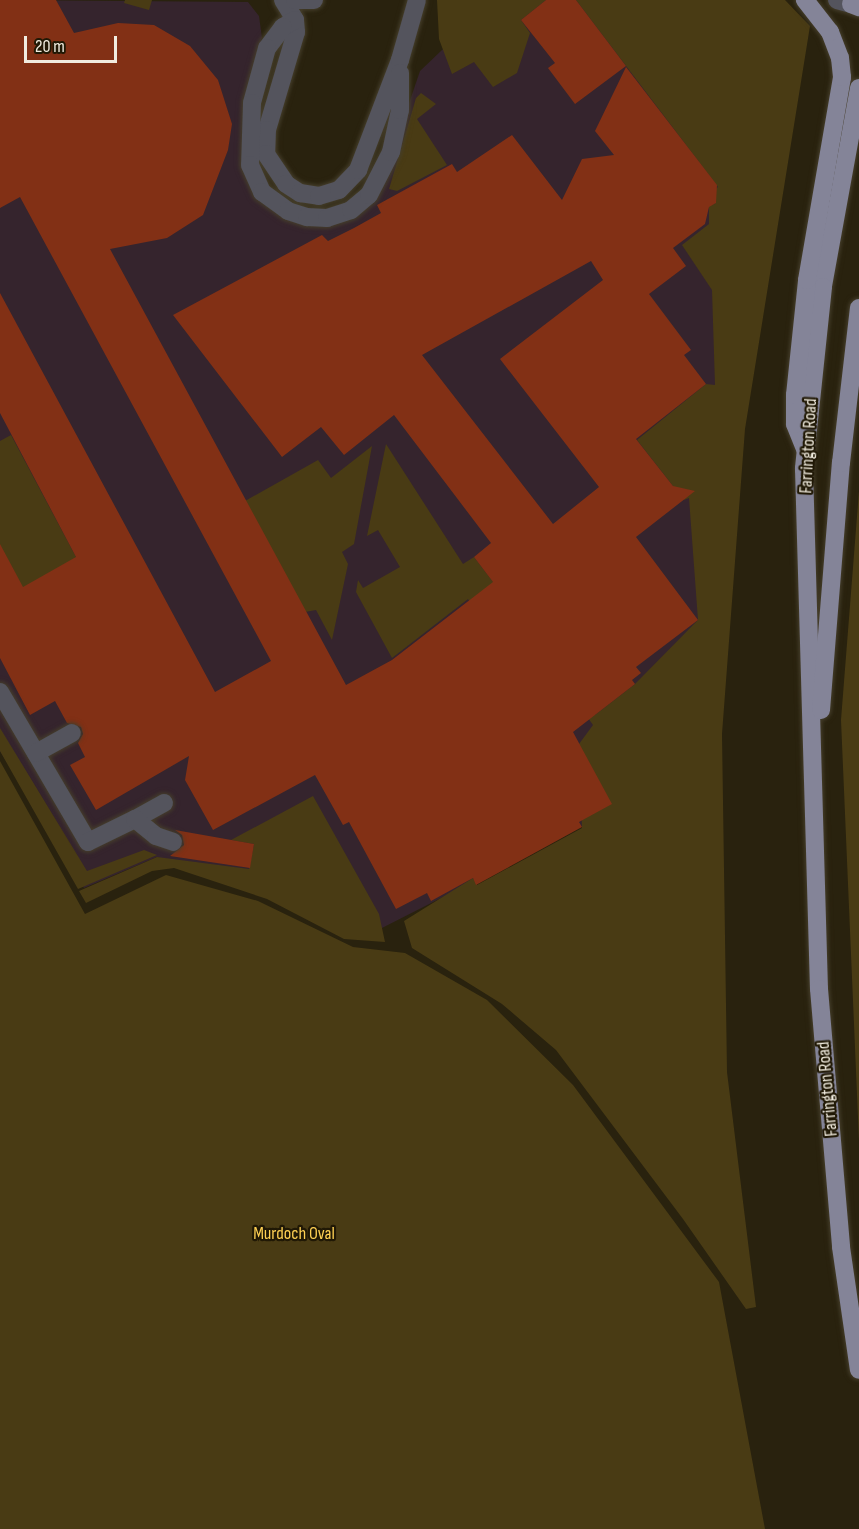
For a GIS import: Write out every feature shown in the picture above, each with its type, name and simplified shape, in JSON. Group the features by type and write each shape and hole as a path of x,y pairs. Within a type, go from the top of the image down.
{"main road":[{"path":"805,0 831,32 840,58 842,76 807,280 795,395 795,424 806,451"},
{"name":"Farrington Road","path":"859,88 823,287 806,451 819,989 841,1246 859,1370"},
{"name":"Farrington Road","path":"813,807 840,474 859,308"}],"lane":[{"path":"292,4 314,0"},
{"path":"292,4 296,32 267,130 266,147 273,169 300,193 326,195 353,178 400,60 417,0"},
{"path":"292,4 283,27 267,48 257,77 252,103 250,165 262,192 298,215 319,219 351,210 376,187 391,152 400,110 400,60"},
{"path":"0,692 88,842 164,803"},
{"path":"36,753 72,733"},
{"path":"135,819 156,836 172,842"}],"shaded area":[{"path":"0,0 248,2 259,16 262,38 246,107 247,177 318,223 380,188 420,71 442,50 507,0 605,0 735,176 740,406 673,780 378,930 157,857 84,888 0,751"}],"green space":[{"path":"125,0 152,0 149,10 124,3"},
{"path":"437,0 546,0 521,20 530,33 517,73 493,87 474,62 452,74 439,39"},
{"path":"576,0 785,0 810,26 745,429 722,734 727,1072 756,1307 746,1309 683,1219 556,1050 502,1004 412,948 404,921 473,878 477,885 582,828 579,744 593,725 551,666 509,676 468,599 392,658 356,592 358,580 363,588 400,567 378,530 367,536 386,444 463,564 474,557 595,715 635,684 698,620 689,498 684,500 637,440 706,384 715,385 712,290 682,245 709,224 709,205 715,204 716,198 709,194 718,187"},
{"path":"421,93 436,104 417,119 447,165 397,191 389,189 416,98"},
{"path":"11,435 76,557 78,689 0,549 0,441"},
{"path":"372,446 354,544 342,552 348,564 332,640 316,610 305,612 245,501 318,460 331,478"},
{"path":"859,491 859,1141 841,720"},
{"path":"0,728 87,871 144,850 157,855 78,889 0,751"},
{"name":"Murdoch Oval","path":"0,761 85,914 166,875 258,901 353,947 405,953 487,1000 573,1085 719,1282 765,1529 0,1529"},
{"path":"313,796 379,914 385,942 344,939 267,899 174,868 152,871 86,903 79,891 157,857 249,869 254,844 231,840"}],"building":[{"path":"0,0 56,0 74,33 118,23 154,25 190,46 218,80 232,124 228,150 203,215 167,238 110,249 346,685 392,660 493,582 474,557 491,543 394,415 344,455 321,427 282,457 173,315 322,235 328,241 354,228 381,213 377,205 452,164 457,172 512,135 562,200 582,159 614,155 595,131 626,67 717,185 716,203 709,207 705,224 673,248 686,266 649,294 691,350 684,355 706,384 636,439 673,486 695,491 636,537 698,620 636,667 641,673 632,680 635,684 573,732 612,804 579,822 582,827 476,885 473,878 431,901 427,893 396,909 349,822 343,825 315,775 213,830 185,780 189,756 96,810 70,765 85,757 78,743 83,734 81,727 67,723 55,701 30,715 0,658 0,544 23,587 76,557 0,413 0,293 215,692 271,661 20,197 0,208","holes":["591,261 603,280 500,359 599,487 553,524 422,355"]},
{"path":"546,0 576,0 626,66 575,104 548,68 555,63 521,20"},
{"path":"175,830 254,844 250,868 170,856 184,845 182,835"}]}
